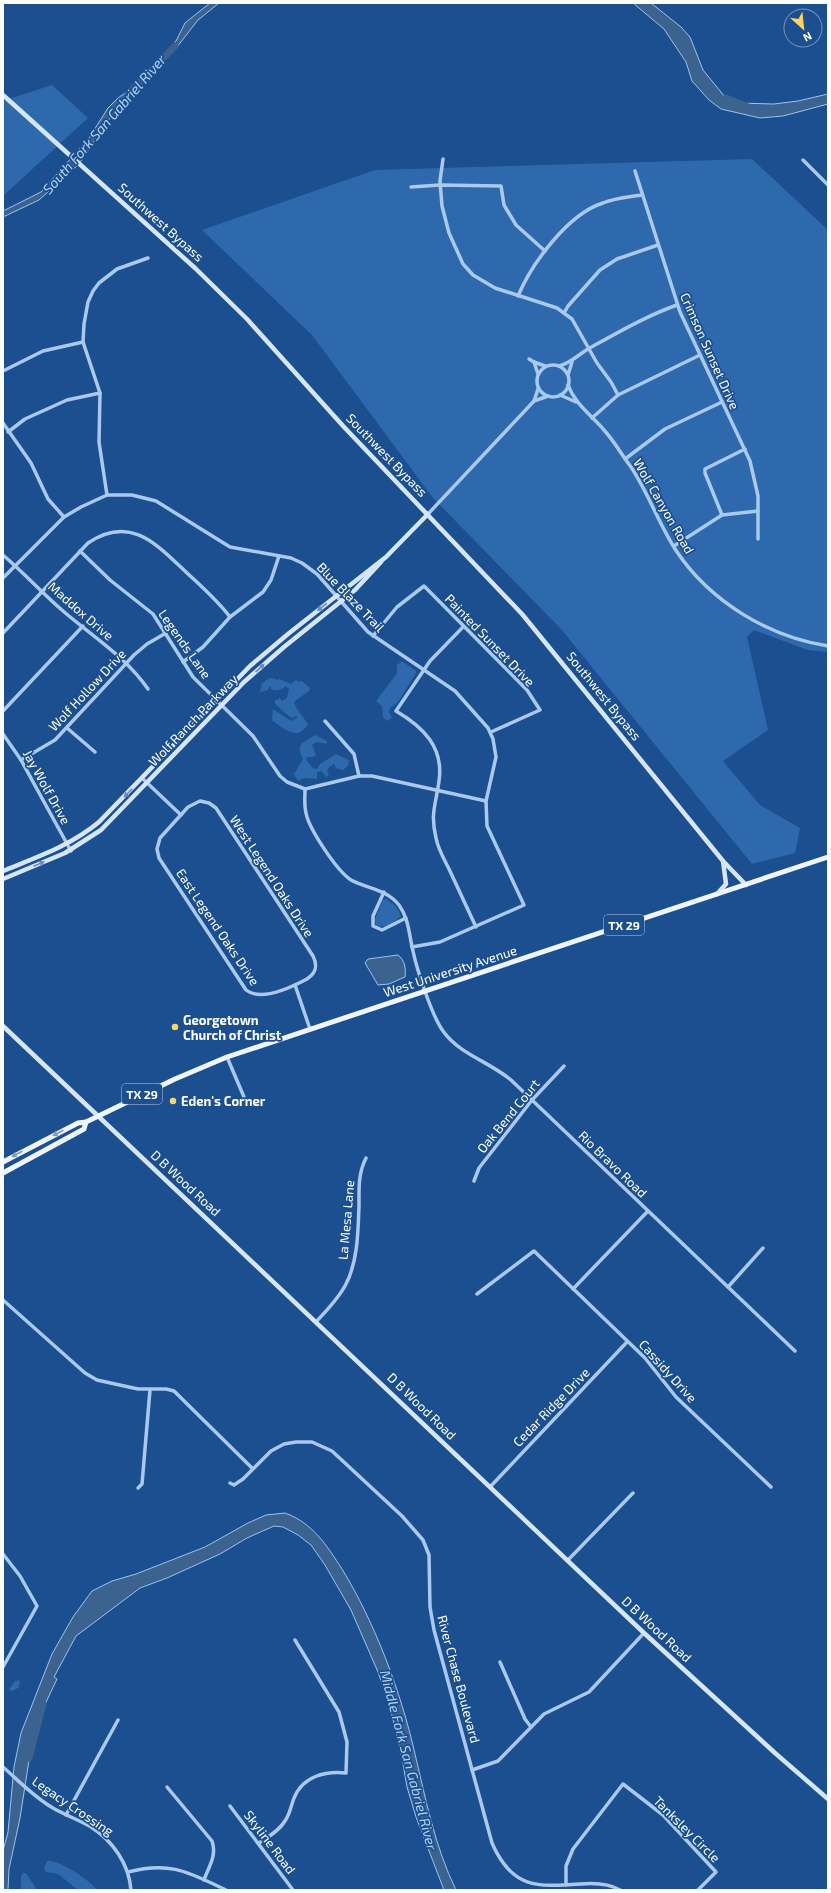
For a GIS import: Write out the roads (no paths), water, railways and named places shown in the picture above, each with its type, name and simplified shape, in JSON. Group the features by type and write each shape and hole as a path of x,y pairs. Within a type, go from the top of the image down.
{"main road":[{"name":"West University Avenue","path":"3,1162 78,1123 86,1122 175,1079 228,1057 828,857"},
{"name":"West University Avenue","path":"3,1173 84,1129 86,1122"}],"street":[{"name":"Southwest Bypass","path":"3,95 195,268 239,310 320,401 522,614 723,861 746,885"},
{"path":"443,159 440,185 442,206 449,233 463,264 473,275 495,288 558,308 572,319 590,348 596,363 611,382 618,395"},
{"path":"803,160 828,185"},
{"name":"Crimson Sunset Drive","path":"635,171 677,305 745,449 755,480 758,511 758,539"},
{"path":"411,187 440,185 501,186 504,205 516,224 545,251"},
{"path":"518,296 535,263 569,225 602,203 642,195"},
{"path":"564,313 568,306 600,270 618,259 658,245"},
{"path":"107,495 99,442 100,393 83,342 84,324 88,302 96,287 107,276 117,270 148,258"},
{"path":"559,366 572,361 590,348 652,314 677,305"},
{"path":"3,371 43,351 83,342"},
{"path":"592,418 618,395 700,355"},
{"path":"529,358 534,362 546,366 559,366 568,376"},
{"path":"546,366 538,374 536,381 538,389 548,396 560,395 568,386 568,376 572,361"},
{"path":"534,362 538,374"},
{"name":"Wolf Canyon Road","path":"568,386 577,403 608,436 625,459 641,483 674,546 692,572 730,605 756,622 781,634 806,642 828,646"},
{"name":"Wolf Ranch Parkway","path":"3,879 71,850 107,825 221,705 271,658 372,574 386,557 534,401 538,389"},
{"path":"8,432 25,419 67,400 100,393"},
{"name":"Wolf Canyon Road","path":"560,395 577,403"},
{"name":"Wolf Ranch Parkway","path":"534,401 548,396"},
{"path":"625,459 665,429 722,402"},
{"path":"3,423 31,463 48,499 64,517"},
{"path":"722,515 704,469 745,449"},
{"name":"Blue Blaze Trail","path":"3,578 64,517 81,506 107,495 132,495 156,501 230,547 291,558 308,566 373,636 455,691 485,723 491,732 496,756 486,801 486,820 488,831 524,905 476,927"},
{"path":"674,546 722,515 758,511"},
{"path":"3,632 80,551 95,539 110,533 127,532 146,537 158,545 218,602 230,617"},
{"name":"Legends Lane","path":"80,551 110,580 149,610 166,633 193,677 258,742 280,776 292,785 305,788"},
{"name":"Maddox Drive","path":"3,555 66,614 83,626 125,664 148,689"},
{"path":"183,662 203,647 230,617 257,597 267,586 276,570 279,556"},
{"name":"Wolf Ranch Parkway","path":"3,870 67,844 99,822 216,700 266,652 386,557"},
{"name":"Painted Sunset Drive","path":"373,636 397,607 424,586 526,690 540,710 491,732"},
{"path":"3,711 83,626"},
{"path":"412,947 440,942 476,927 436,840 432,812 440,770 435,746 431,738 419,727 396,711 430,661 464,627"},
{"name":"Wolf Hollow Drive","path":"22,760 49,744 67,728 140,649 166,633"},
{"path":"325,721 354,754 359,776"},
{"path":"67,728 95,752"},
{"name":"Jay Wolf Drive","path":"3,734 22,760 71,850"},
{"path":"384,892 373,916 373,926 382,930 406,918 398,905 384,892 350,879 336,866 307,817 305,808 305,788 359,776 382,778 486,801"},
{"path":"142,778 181,815"},
{"name":"West Legend Oaks Drive","path":"181,815 192,804 200,801 209,803 216,808 313,956 316,964 313,975 295,985"},
{"name":"East Legend Oaks Drive","path":"181,815 160,838 157,849 159,858 244,988 252,994 258,996 295,985"},
{"path":"716,895 726,884 723,861"},
{"name":"Rio Bravo Road","path":"406,918 412,947 426,990 442,1030 448,1037 469,1053 504,1074 796,1351"},
{"path":"295,985 310,1029"},
{"name":"D B Wood Road","path":"3,1026 644,1633 775,1753 828,1799"},
{"path":"228,1057 244,1097"},
{"name":"Oak Bend Court","path":"474,1181 479,1168 532,1100 564,1066"},
{"name":"La Mesa Lane","path":"316,1322 346,1285 352,1268 357,1230 360,1171 366,1158"},
{"path":"573,1289 648,1211"},
{"path":"728,1287 763,1248"},
{"name":"Cassidy Drive","path":"477,1294 534,1251 650,1363 676,1397 771,1487"},
{"path":"3,1300 85,1374 104,1382 150,1390 170,1390 196,1412 252,1468"},
{"name":"Cedar Ridge Drive","path":"490,1487 627,1342"},
{"path":"138,1488 142,1484 150,1390"},
{"name":"River Chase Boulevard","path":"230,1483 234,1485 243,1479 252,1468 271,1451 284,1444 304,1441 318,1444 332,1451 341,1458 418,1533 429,1555 430,1608 434,1630 492,1843 503,1864 512,1873 533,1884 553,1886 594,1883 606,1884 620,1890"},
{"path":"568,1560 633,1493"},
{"path":"3,1554 23,1581 37,1606 3,1666"},
{"path":"472,1770 498,1761 549,1711 589,1692 644,1633"},
{"path":"259,1843 284,1823 295,1796 309,1780 315,1776 332,1772 346,1773 347,1742 339,1712 296,1640"},
{"path":"500,1662 525,1719 531,1727"},
{"path":"66,1815 118,1720"},
{"name":"Legacy Crossing","path":"3,1767 33,1794 102,1835 116,1851 128,1872 130,1890"},
{"name":"Tanksley Circle","path":"566,1885 566,1866 573,1849 623,1784 663,1815 716,1872 698,1890"},
{"path":"167,1787 212,1841 214,1847 214,1857 204,1880"},
{"name":"Skyline Road","path":"230,1806 293,1890"},
{"path":"128,1872 144,1868 173,1868 226,1890"}],"water":[{"path":"210,3 219,3 198,20 173,52 166,52 176,41 185,23"},
{"path":"633,3 651,3 681,27 690,37 703,70 725,97 736,103 774,104 798,101 828,94 828,104 783,116 760,118 721,109 709,100 692,81 686,62 664,29"},
{"path":"136,85 110,118 79,164 39,200 3,217 3,211 41,192 89,138 108,108 118,98"},
{"path":"398,955 402,959 404,965 405,977 389,984 378,985 365,963 368,959"},
{"path":"285,1513 304,1523 318,1536 331,1552 354,1590 376,1635 386,1658 409,1730 427,1806 442,1857 456,1890 444,1890 416,1817 407,1787 390,1707 378,1672 351,1610 325,1565 311,1545 298,1535 283,1527 274,1526 247,1538 220,1554 167,1578 140,1588 76,1636 54,1677 57,1679 39,1717 32,1741 20,1818 9,1869 8,1890 3,1890 3,1851 8,1832 14,1767 21,1733 52,1654 73,1617 92,1591 112,1581 136,1574 205,1547 248,1523 266,1515"}],"waterway":[{"name":"South Fork San Gabriel River","path":"128,94 175,46"},
{"name":"South Fork San Gabriel River","path":"726,98 748,107"},
{"name":"Middle Fork San Gabriel River","path":"29,1758 43,1704"}],"place":[{"name":"Georgetown Church of Christ","path":"175,1027"},
{"name":"Eden's Corner","path":"173,1101"}]}
